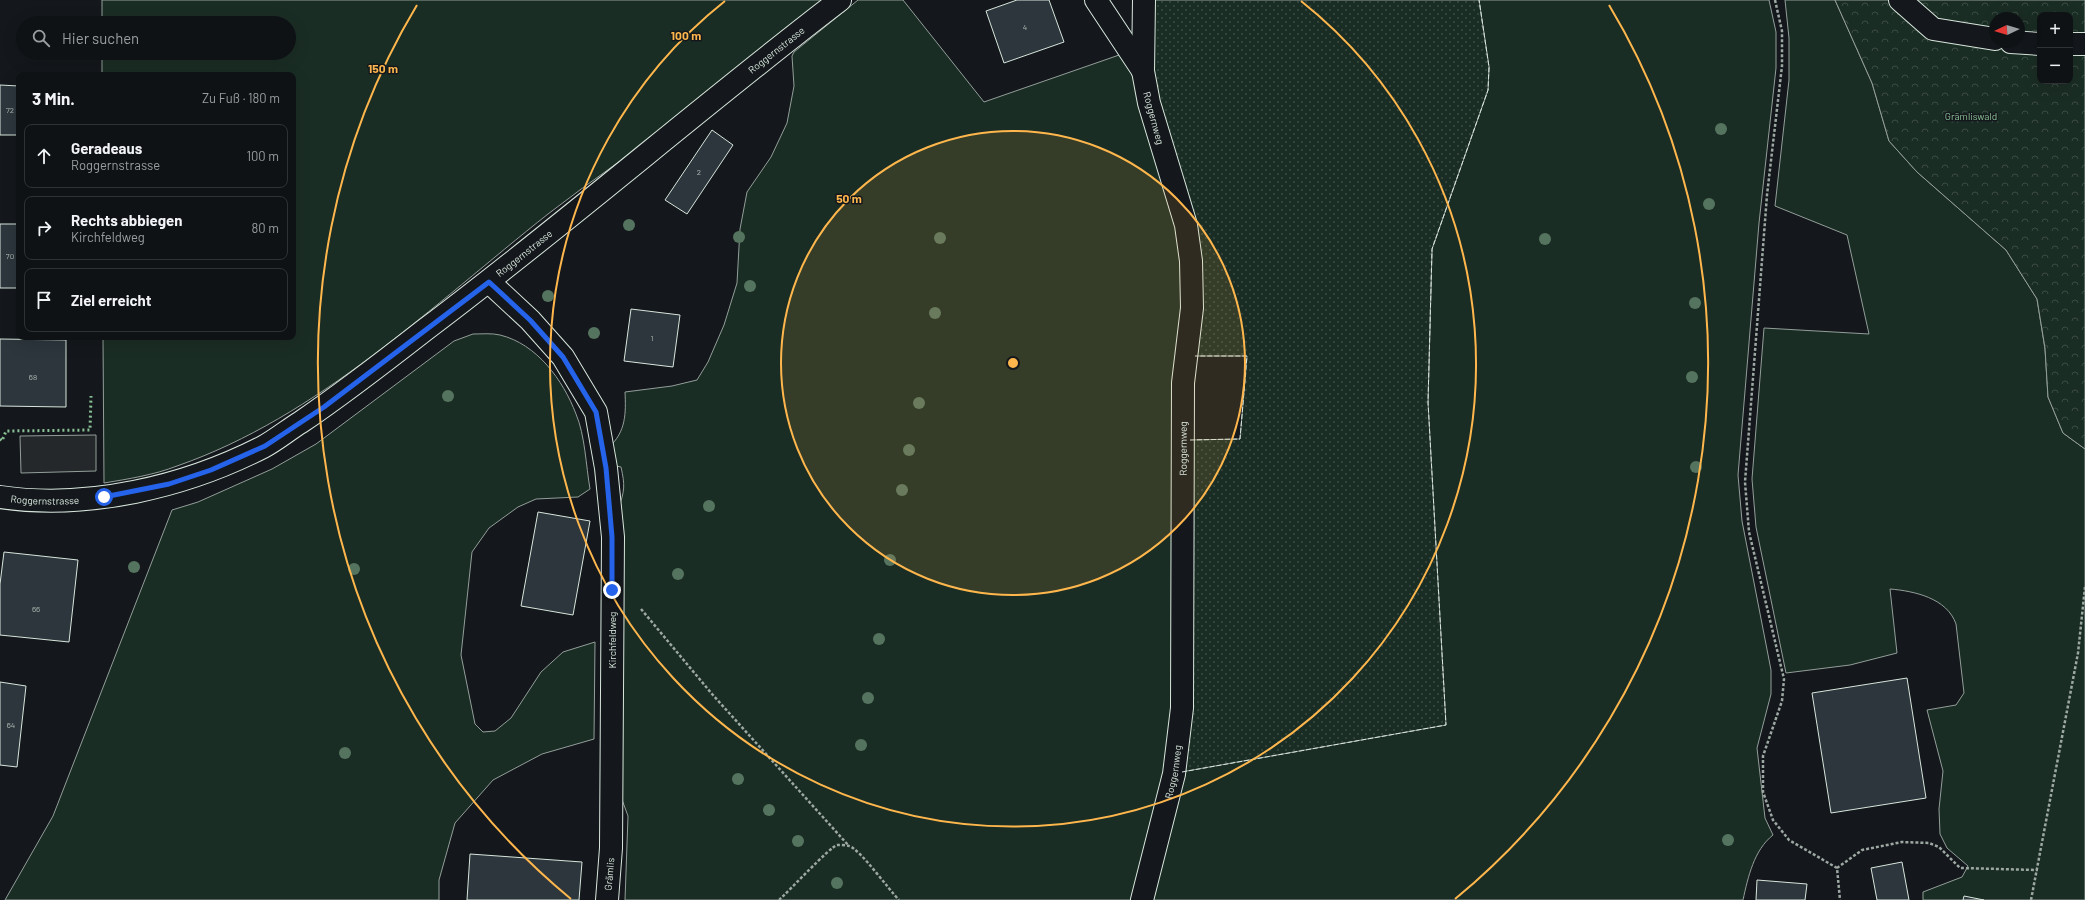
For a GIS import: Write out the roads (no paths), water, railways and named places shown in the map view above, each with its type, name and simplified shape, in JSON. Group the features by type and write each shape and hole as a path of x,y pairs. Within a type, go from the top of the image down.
{"street":[{"name":"Roggernstrasse","path":"0,497 26,501 59,501 104,497 169,484 211,470 265,446 324,407 489,282 840,0"},
{"path":"1096,0 1143,71"},
{"name":"Roggernweg","path":"1142,900 1174,774 1182,708 1183,383 1192,308 1191,261 1186,225 1149,103 1143,71 1144,0"},
{"path":"1900,0 1933,29 1989,38"},
{"path":"2025,43 2037,44"},
{"path":"2073,44 2085,44"},
{"name":"Kirchfeldweg","path":"489,282 530,320 563,357 596,412 606,468 612,537 611,848"},
{"name":"Grämlis","path":"607,900 611,848"}],"park label":[{"name":"Grämliswald","path":"1971,116"}]}
